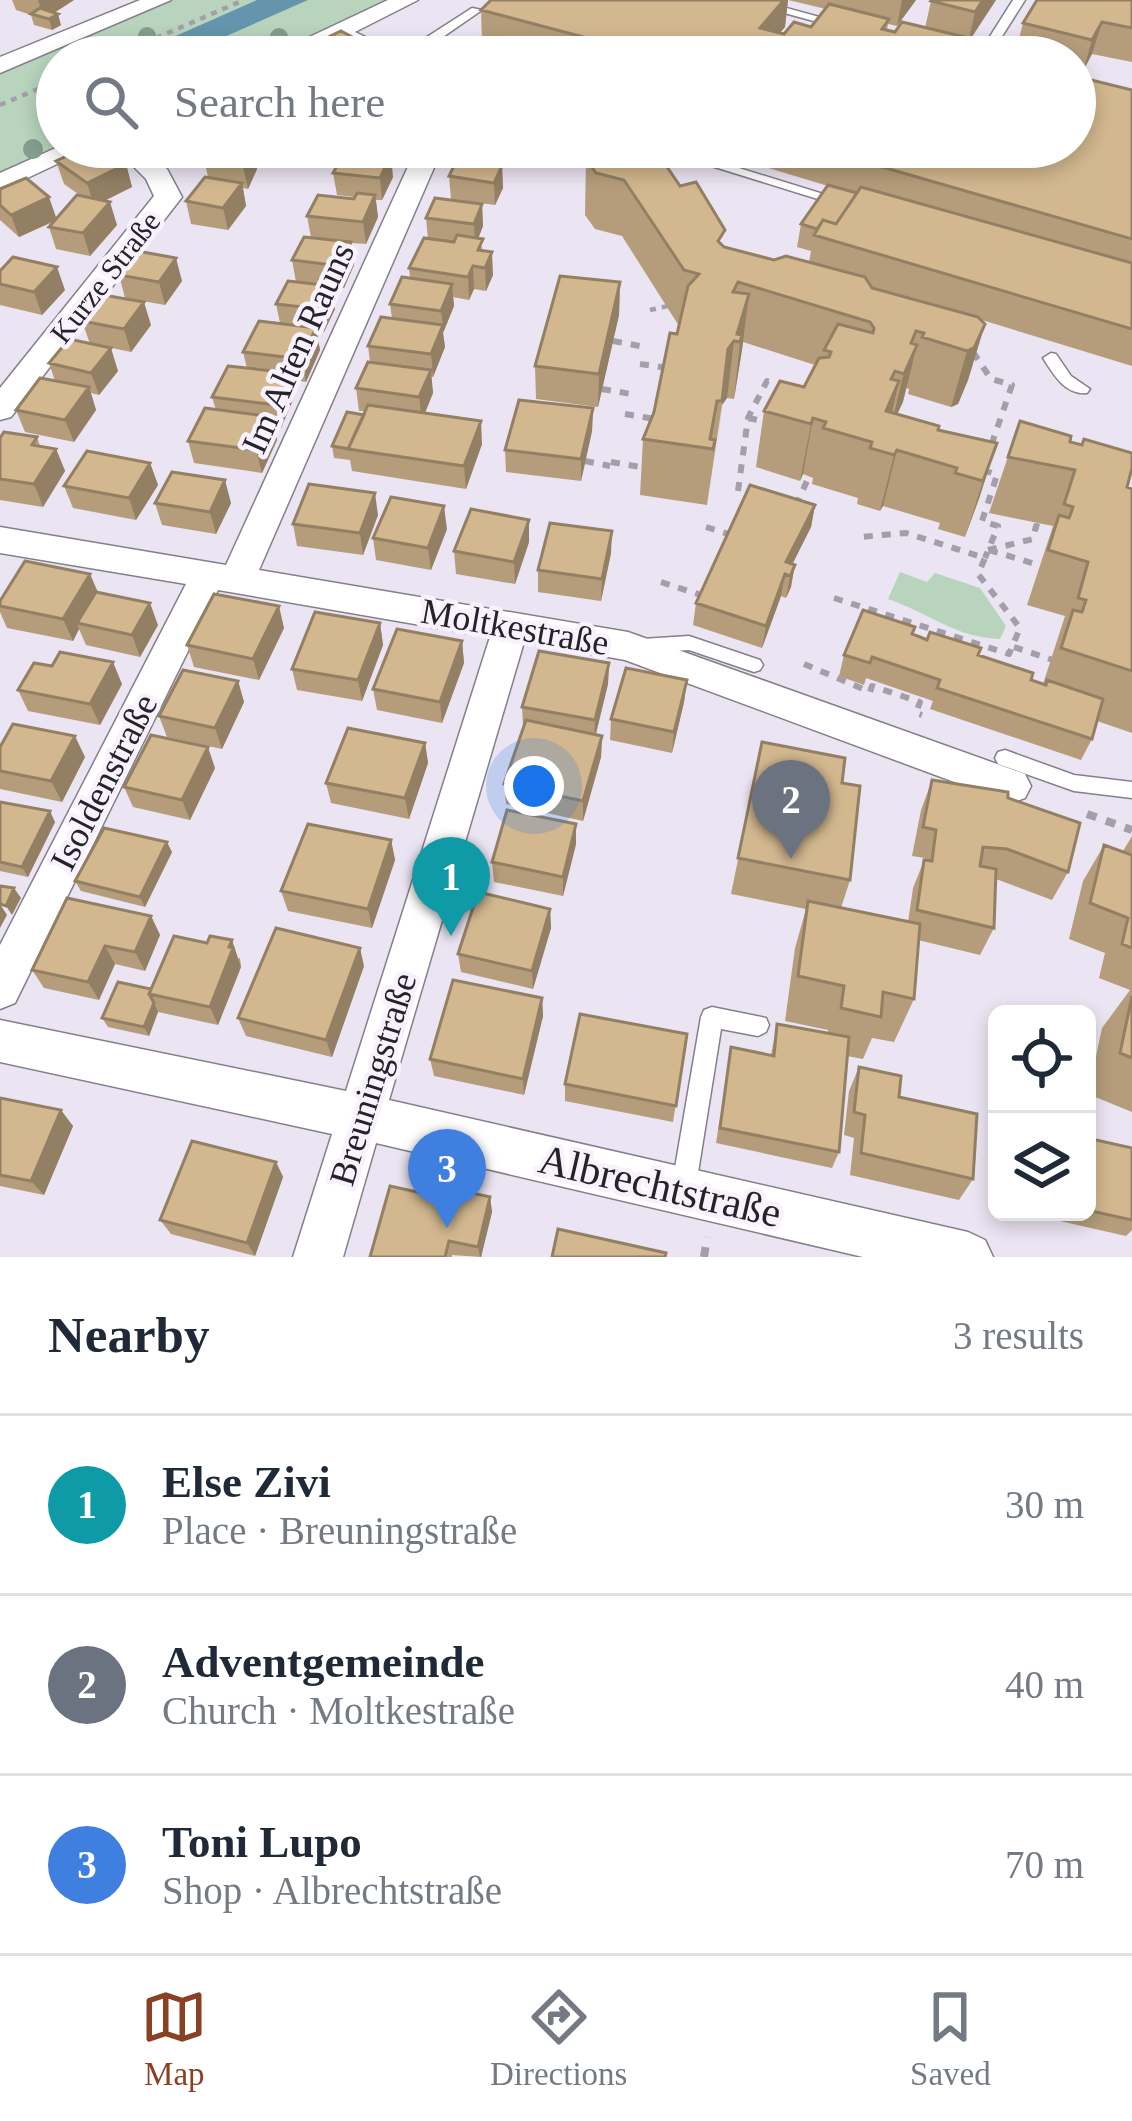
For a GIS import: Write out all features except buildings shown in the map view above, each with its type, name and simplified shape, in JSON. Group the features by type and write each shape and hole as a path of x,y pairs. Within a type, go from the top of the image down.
{"street":[{"path":"73,36 160,0"},
{"path":"326,36 407,0"},
{"path":"335,32 345,36"},
{"path":"0,66 36,51"},
{"path":"0,183 36,167"},
{"name":"Kurze Straße","path":"0,409 168,197 150,168"},
{"name":"Im Alten Rauns","path":"222,578 420,168"},
{"name":"Moltkestraße","path":"0,540 628,646 1008,772"},
{"name":"Isoldenstraße","path":"0,989 222,578"},
{"name":"Breuningstraße","path":"318,1257 511,626"},
{"name":"Albrechtstraße","path":"0,1041 361,1117 968,1257"}],"lane":[{"path":"743,0 858,28"},
{"path":"996,36 1019,0"},
{"path":"436,36 476,10"},
{"path":"728,168 864,208"},
{"path":"1051,358 1066,380 1082,389"},
{"path":"628,646 689,643 754,665"},
{"path":"1008,772 1132,790"},
{"path":"682,1191 712,1017 758,1024"}],"path":[{"path":"161,36 244,0"},
{"path":"0,105 36,90"},
{"path":"650,310 668,306"},
{"path":"975,336 971,348 991,380 1012,385 982,471 997,475 982,521 998,526 978,574 1020,628 1011,651 1016,671"},
{"path":"613,341 645,347"},
{"path":"640,364 678,369"},
{"path":"738,491 748,418 767,381 792,389 782,404"},
{"path":"602,389 631,394"},
{"path":"625,414 658,420"},
{"path":"748,418 771,422"},
{"path":"585,461 651,469"},
{"path":"796,507 809,476"},
{"path":"905,533 914,516"},
{"path":"987,554 1033,539 1036,526 1043,528 1044,524"},
{"path":"706,527 735,536"},
{"path":"860,537 905,533 1048,568"},
{"path":"661,582 707,597"},
{"path":"834,598 1059,662"},
{"path":"919,643 925,627"},
{"path":"804,664 870,692 872,686 920,702 916,713 936,720"}],"green space":[{"path":"160,0 407,0 326,36 73,36"},
{"path":"36,51 36,167 0,183 0,66"},
{"path":"900,572 927,582 935,573 980,588 1006,626 1000,639 956,629 888,599"}],"water":[{"path":"257,0 308,0 227,36 176,36"}],"place":[{"name":"Adventgemeinde","path":"791,859"},
{"name":"Else Zivi","path":"451,936"},
{"name":"Toni Lupo","path":"447,1228"}]}
